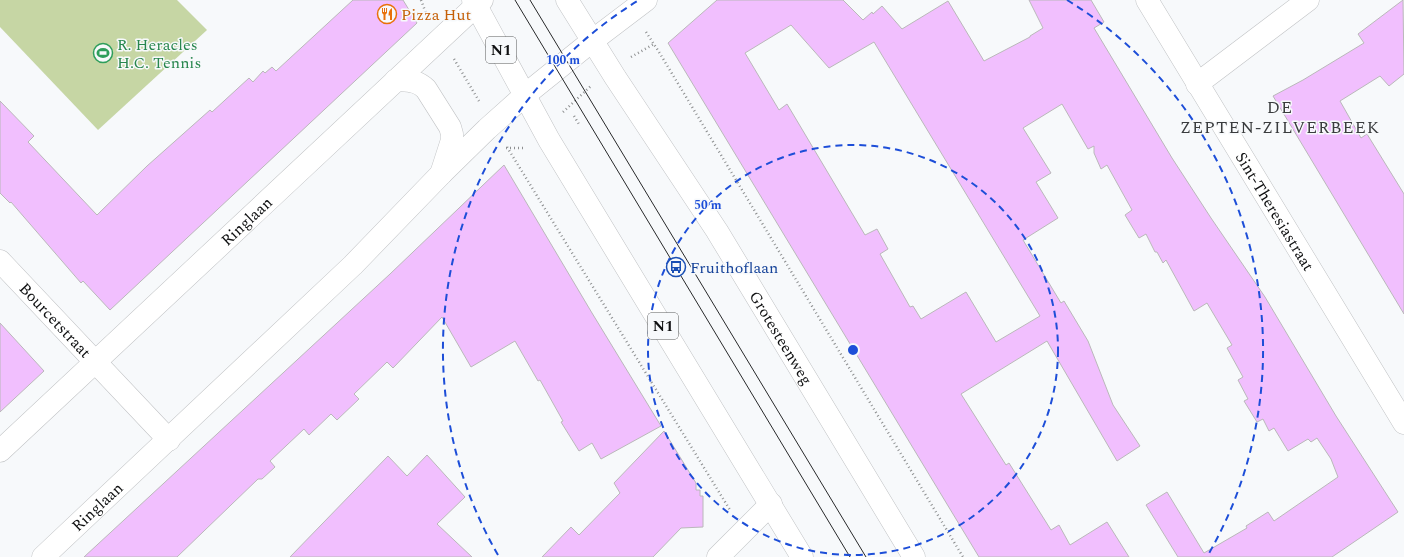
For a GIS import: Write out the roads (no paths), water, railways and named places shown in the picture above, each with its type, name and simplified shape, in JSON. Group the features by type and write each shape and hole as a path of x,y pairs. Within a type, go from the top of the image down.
{"street":[{"name":"Grotesteenweg","path":"568,0 615,77 717,231 914,557"},
{"name":"Sint-Theresiastraat","path":"1146,0 1404,423"},
{"path":"1197,84 1308,0"},
{"name":"Ringlaan","path":"0,451 441,39 477,2"},
{"name":"N1","path":"477,2 549,140 802,557"},
{"path":"592,41 639,6"},
{"name":"Ringlaan","path":"43,557 169,440 353,265 441,174 493,124 525,95 592,41"},
{"name":"Ringlaan","path":"396,80 412,81 426,88 450,127 452,140 441,174"},
{"name":"Bourcetstraat","path":"0,261 95,362"},
{"path":"95,362 169,440"},
{"path":"718,557 771,504"}],"tram line":[{"path":"515,0 850,557"},
{"path":"530,0 866,557"}],"place":[{"name":"Pizza Hut","path":"387,14"},
{"name":"R. Heracles H.C. Tennis","path":"103,53"},
{"name":"Fruithoflaan","path":"676,267"}],"district":[{"name":"DE ZEPTEN-ZILVERBEEK","path":"1280,117"}]}
